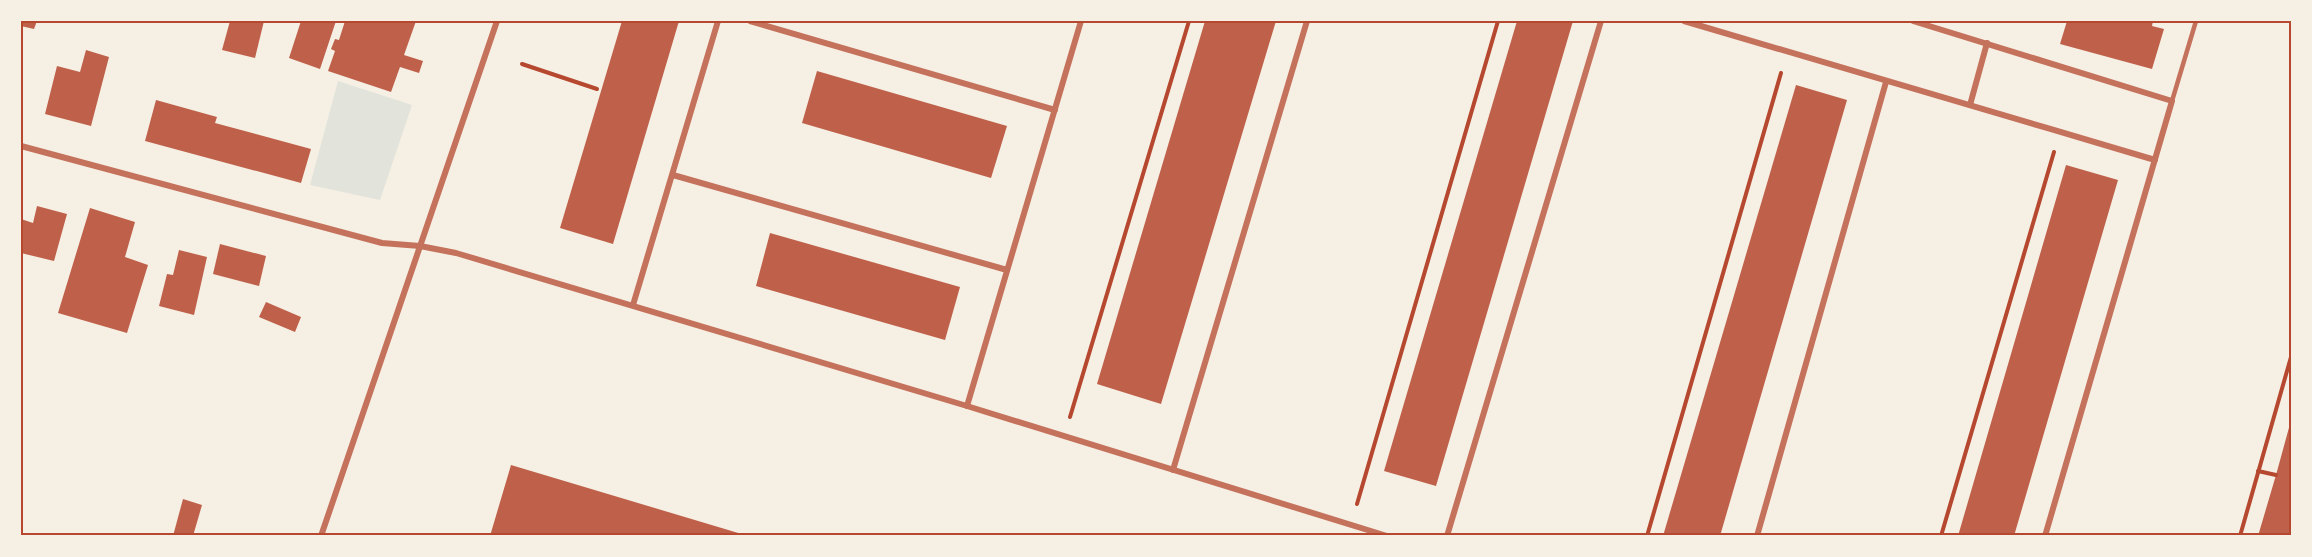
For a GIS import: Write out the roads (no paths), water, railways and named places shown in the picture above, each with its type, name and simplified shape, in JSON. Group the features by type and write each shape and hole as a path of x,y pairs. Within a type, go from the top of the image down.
{"street":[{"path":"321,536 497,21"},
{"path":"633,305 718,21"},
{"path":"750,21 1055,111"},
{"path":"967,406 1081,21"},
{"path":"1173,470 1306,21"},
{"path":"1447,536 1601,21"},
{"path":"1684,21 2155,160"},
{"path":"1913,21 2172,101 2045,536"},
{"path":"1970,105 1987,43"},
{"path":"1756,536 1886,82"},
{"path":"21,146 382,243 420,246 456,253 967,406 1387,536"},
{"path":"673,176 1007,270"}],"lane":[{"path":"2172,101 2196,21"}]}
